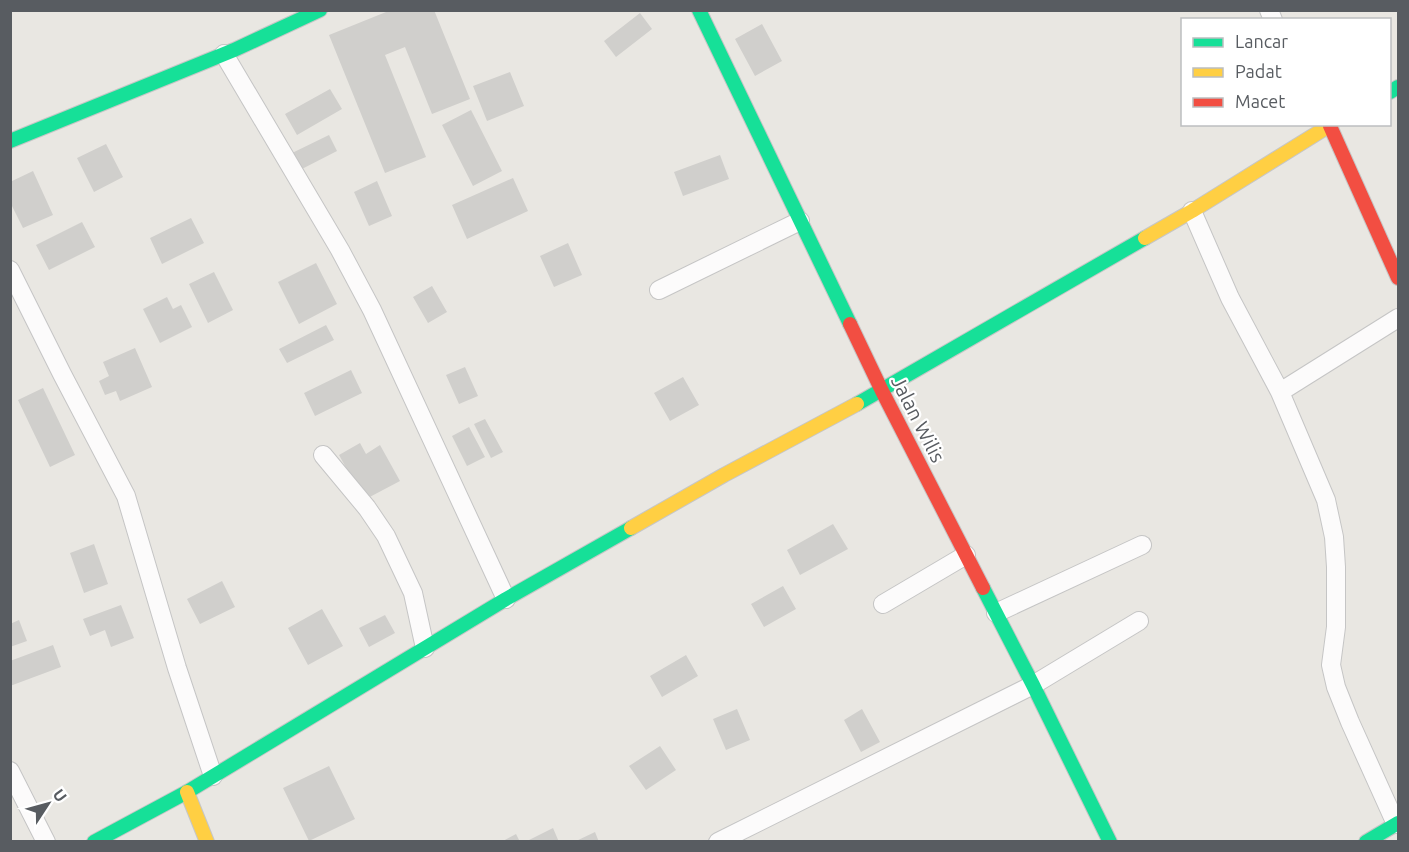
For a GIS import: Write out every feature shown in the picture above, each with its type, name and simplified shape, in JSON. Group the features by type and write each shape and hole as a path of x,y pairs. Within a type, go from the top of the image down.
{"main road":[{"path":"10,141 224,54 320,10"},
{"name":"Jalan Wilis","path":"699,10 882,391 1033,684 1110,842"},
{"path":"94,842 187,792 506,598 714,481 882,391 1192,211 1329,126"},
{"path":"1331,126 1398,278"},
{"path":"187,792 207,842"},
{"path":"1366,842 1397,823"}],"street":[{"path":"224,54 340,250 372,310 506,598"},
{"path":"1192,211 1230,298 1280,392 1326,500 1334,537 1336,567 1336,627 1331,665 1336,687 1350,722 1397,823"},
{"path":"659,290 800,221"},
{"path":"10,270 126,496 177,668 213,776"},
{"path":"1280,392 1398,318"},
{"path":"323,454 367,508 386,537 413,593 425,648"},
{"path":"996,613 1142,545"},
{"path":"883,604 966,555"},
{"path":"718,842 1033,684 1139,621"},
{"path":"10,771 46,842"}],"building":[{"path":"391,10 434,10 470,99 432,114 405,47 385,55 426,157 385,173 329,35"},
{"path":"640,13 652,29 616,57 604,41"},
{"path":"762,24 782,61 755,76 735,39"},
{"path":"510,72 524,106 487,121 473,86"},
{"path":"330,89 342,109 297,135 285,114"},
{"path":"471,110 502,171 473,186 442,125"},
{"path":"329,135 337,151 298,171 290,154"},
{"path":"106,144 123,177 94,192 77,158"},
{"path":"720,155 729,179 683,196 674,172"},
{"path":"33,171 53,215 23,228 10,202 10,182"},
{"path":"513,178 528,211 467,239 452,205"},
{"path":"377,181 392,216 369,226 354,192"},
{"path":"191,218 204,243 162,264 150,238"},
{"path":"82,222 95,247 49,270 36,245"},
{"path":"568,243 582,275 554,287 540,256"},
{"path":"316,263 337,304 299,324 278,282"},
{"path":"214,272 233,310 208,323 189,284"},
{"path":"432,286 447,312 428,323 413,297"},
{"path":"167,297 173,309 181,305 192,327 160,343 143,309"},
{"path":"326,325 334,340 287,363 279,349"},
{"path":"135,348 152,387 120,401 116,391 105,395 99,381 109,376 103,362"},
{"path":"465,367 478,396 459,404 446,375"},
{"path":"351,370 362,393 315,416 304,393"},
{"path":"683,377 699,405 670,421 654,393"},
{"path":"43,388 75,455 50,467 18,400"},
{"path":"485,419 503,452 491,458 474,424"},
{"path":"469,427 485,457 467,466 452,436"},
{"path":"360,443 366,454 380,445 400,481 364,500 339,455"},
{"path":"833,524 848,549 800,575 787,550"},
{"path":"94,544 108,584 84,593 70,553"},
{"path":"222,581 235,607 200,624 187,599"},
{"path":"783,586 796,609 764,627 751,604"},
{"path":"121,605 134,638 111,647 105,630 90,636 83,619"},
{"path":"322,609 343,646 308,665 288,628"},
{"path":"385,615 395,633 369,647 359,628"},
{"path":"19,620 27,641 10,647 10,624"},
{"path":"53,645 61,667 10,686 10,661"},
{"path":"686,655 698,676 662,697 650,676"},
{"path":"737,709 750,740 726,750 713,719"},
{"path":"862,709 880,742 861,752 844,720"},
{"path":"660,746 676,770 646,790 629,766"},
{"path":"329,766 355,819 309,841 283,788"},
{"path":"553,828 559,842 525,842"},
{"path":"595,832 599,842 574,842"},
{"path":"516,834 520,842 501,842"}],"traffic: fast":[{"path":"10,141 234,50 320,10"},
{"path":"699,10 850,324"},
{"path":"1391,91 1398,87"},
{"path":"857,404 1145,238"},
{"path":"94,842 187,792 506,599 631,528"},
{"path":"983,588 1110,842"},
{"path":"1366,842 1398,823"}],"traffic: slow":[{"path":"1145,238 1329,126"},
{"path":"631,528 857,404"},
{"path":"187,792 207,842"}],"traffic: jam":[{"path":"1330,126 1398,278"},
{"path":"850,324 983,588"}]}
